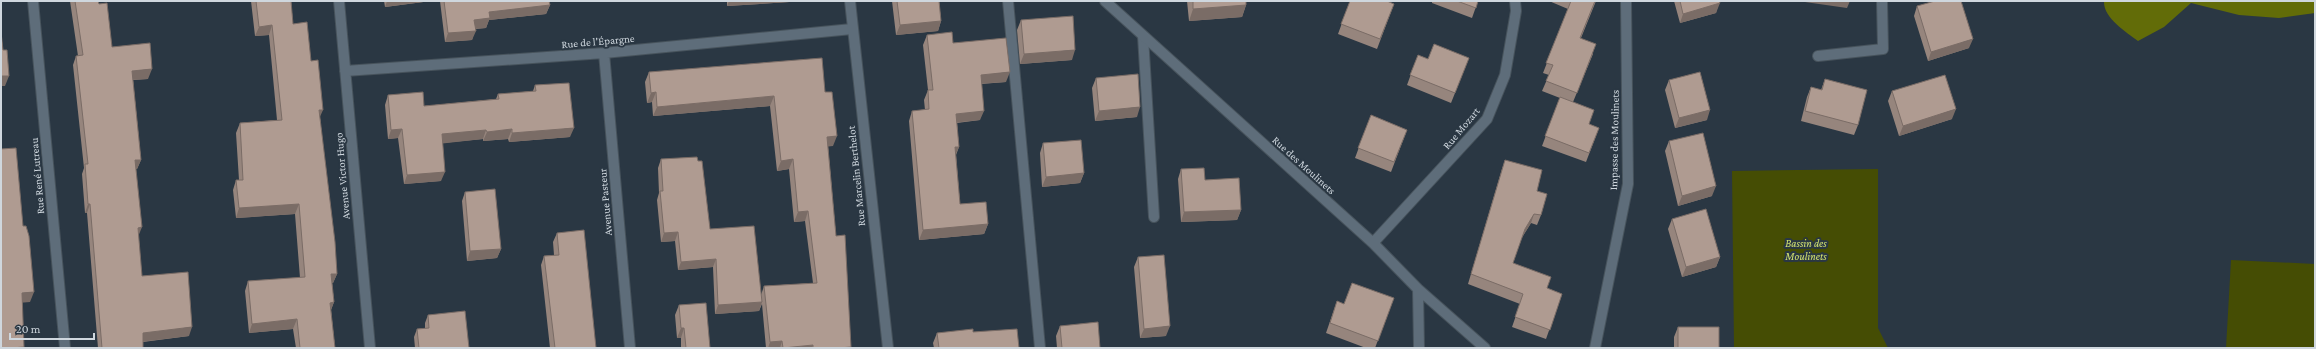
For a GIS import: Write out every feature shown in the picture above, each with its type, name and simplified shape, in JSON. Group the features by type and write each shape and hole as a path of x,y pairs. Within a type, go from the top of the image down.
{"street":[{"name":"Rue René Lutreau","path":"33,1 65,348"},
{"name":"Avenue Victor Hugo","path":"339,1 370,348"},
{"name":"Rue Marcelin Berthelot","path":"850,1 888,348"},
{"path":"1008,1 1040,348"},
{"name":"Rue des Moulinets","path":"1105,1 1373,243 1418,289 1486,348"},
{"name":"Rue Mozart","path":"1373,243 1487,119 1505,75 1516,11 1515,1"},
{"name":"Impasse des Moulinets","path":"1595,348 1628,184 1626,1"},
{"path":"1818,56 1883,49 1882,1"},
{"name":"Rue de l'Épargne","path":"345,71 604,53 852,29"},
{"path":"1143,36 1154,217"},
{"name":"Avenue Pasteur","path":"604,53 630,348"},
{"path":"1418,289 1419,348"}],"green space":[{"path":"2104,1 2315,1 2315,13 2279,18 2239,15 2191,3 2164,27 2138,41 2111,19 2107,13"},
{"name":"Bassin des Moulinets","path":"1878,169 1878,328 1888,348 1734,348 1732,171"},
{"path":"2231,260 2315,264 2315,348 2226,348"}],"building":[{"path":"75,1 98,1 99,4 107,3 112,47 150,43 152,69 132,71 141,160 135,160 142,227 138,228 142,276 188,272 192,327 143,333 143,348 102,348 90,204 88,204 85,164 88,164 76,56 83,55"},
{"path":"256,1 291,1 293,24 307,22 311,61 318,60 323,110 319,110 335,242 337,274 331,274 334,302 330,303 335,348 300,348 297,319 252,324 248,281 305,277 299,204 239,208 236,180 243,180 240,123 282,120 272,25 259,27"},
{"path":"444,1 549,1 550,5 489,12 490,18 474,20 476,31 448,33"},
{"path":"897,1 939,1 941,21 900,25"},
{"path":"1193,1 1246,1 1246,5 1193,9"},
{"path":"1350,1 1387,1 1394,4 1380,39 1341,24"},
{"path":"1457,1 1478,1 1476,8"},
{"path":"1571,1 1595,1 1580,38 1596,44 1577,93 1546,81 1553,65 1546,63"},
{"path":"1680,1 1719,1 1720,3 1683,14"},
{"path":"1935,1 1961,1 1973,39 1931,52 1917,6"},
{"path":"1073,16 1075,50 1024,54 1021,20"},
{"path":"1,32 3,50 7,50 9,76 1,76"},
{"path":"952,32 953,43 1006,38 1010,72 981,75 984,111 956,114 959,147 955,147 960,204 986,202 988,224 923,230 912,111 929,109 928,90 933,90 927,35"},
{"path":"1434,44 1469,58 1455,93 1410,75 1418,55 1428,59"},
{"path":"822,58 825,92 832,92 837,136 827,137 836,236 845,235 851,347 813,348 813,345 783,348 782,341 770,342 764,286 817,283 808,211 798,212 793,159 781,161 774,96 657,107 656,92 651,93 649,72"},
{"path":"1700,72 1710,110 1679,118 1669,80"},
{"path":"1138,74 1140,107 1099,111 1096,78"},
{"path":"1945,75 1956,109 1903,126 1892,91"},
{"path":"1825,79 1867,90 1858,125 1805,111 1811,87 1822,90"},
{"path":"569,83 574,128 512,133 512,129 487,132 486,130 442,134 445,172 407,175 402,129 391,130 388,95 423,92 424,106 499,99 498,94 536,91 535,85"},
{"path":"1560,97 1594,110 1589,124 1599,128 1589,153 1545,136"},
{"path":"1371,115 1407,130 1394,162 1358,148"},
{"path":"1703,133 1716,186 1682,196 1669,141"},
{"path":"1081,140 1084,173 1046,177 1043,143"},
{"path":"16,148 23,226 26,226 29,236 34,292 22,293 24,347 1,348 1,149"},
{"path":"697,157 698,161 702,161 710,229 754,226 762,302 718,305 716,259 681,262 678,232 664,233 660,191 663,191 661,159"},
{"path":"1505,160 1542,170 1537,191 1547,194 1541,215 1534,214 1525,229 1513,263 1551,277 1547,288 1562,294 1550,330 1515,317 1523,294 1471,274"},
{"path":"1204,168 1205,180 1239,178 1241,210 1184,212 1181,169"},
{"path":"495,189 501,249 470,251 465,192"},
{"path":"1706,209 1720,257 1686,267 1672,219"},
{"path":"584,230 596,348 555,348 544,256 559,255 557,233"},
{"path":"1164,255 1170,326 1144,329 1138,257"},
{"path":"1352,283 1394,298 1378,341 1330,323 1337,301 1344,304"},
{"path":"706,303 710,348 686,348 684,328 681,328 679,305"},
{"path":"465,311 469,348 419,348 417,329 429,328 428,315"},
{"path":"1098,322 1100,348 1062,348 1060,326"},
{"path":"1678,327 1719,327 1719,348 1678,348"},
{"path":"973,329 973,332 1017,329 1019,348 939,348 937,333"}]}
